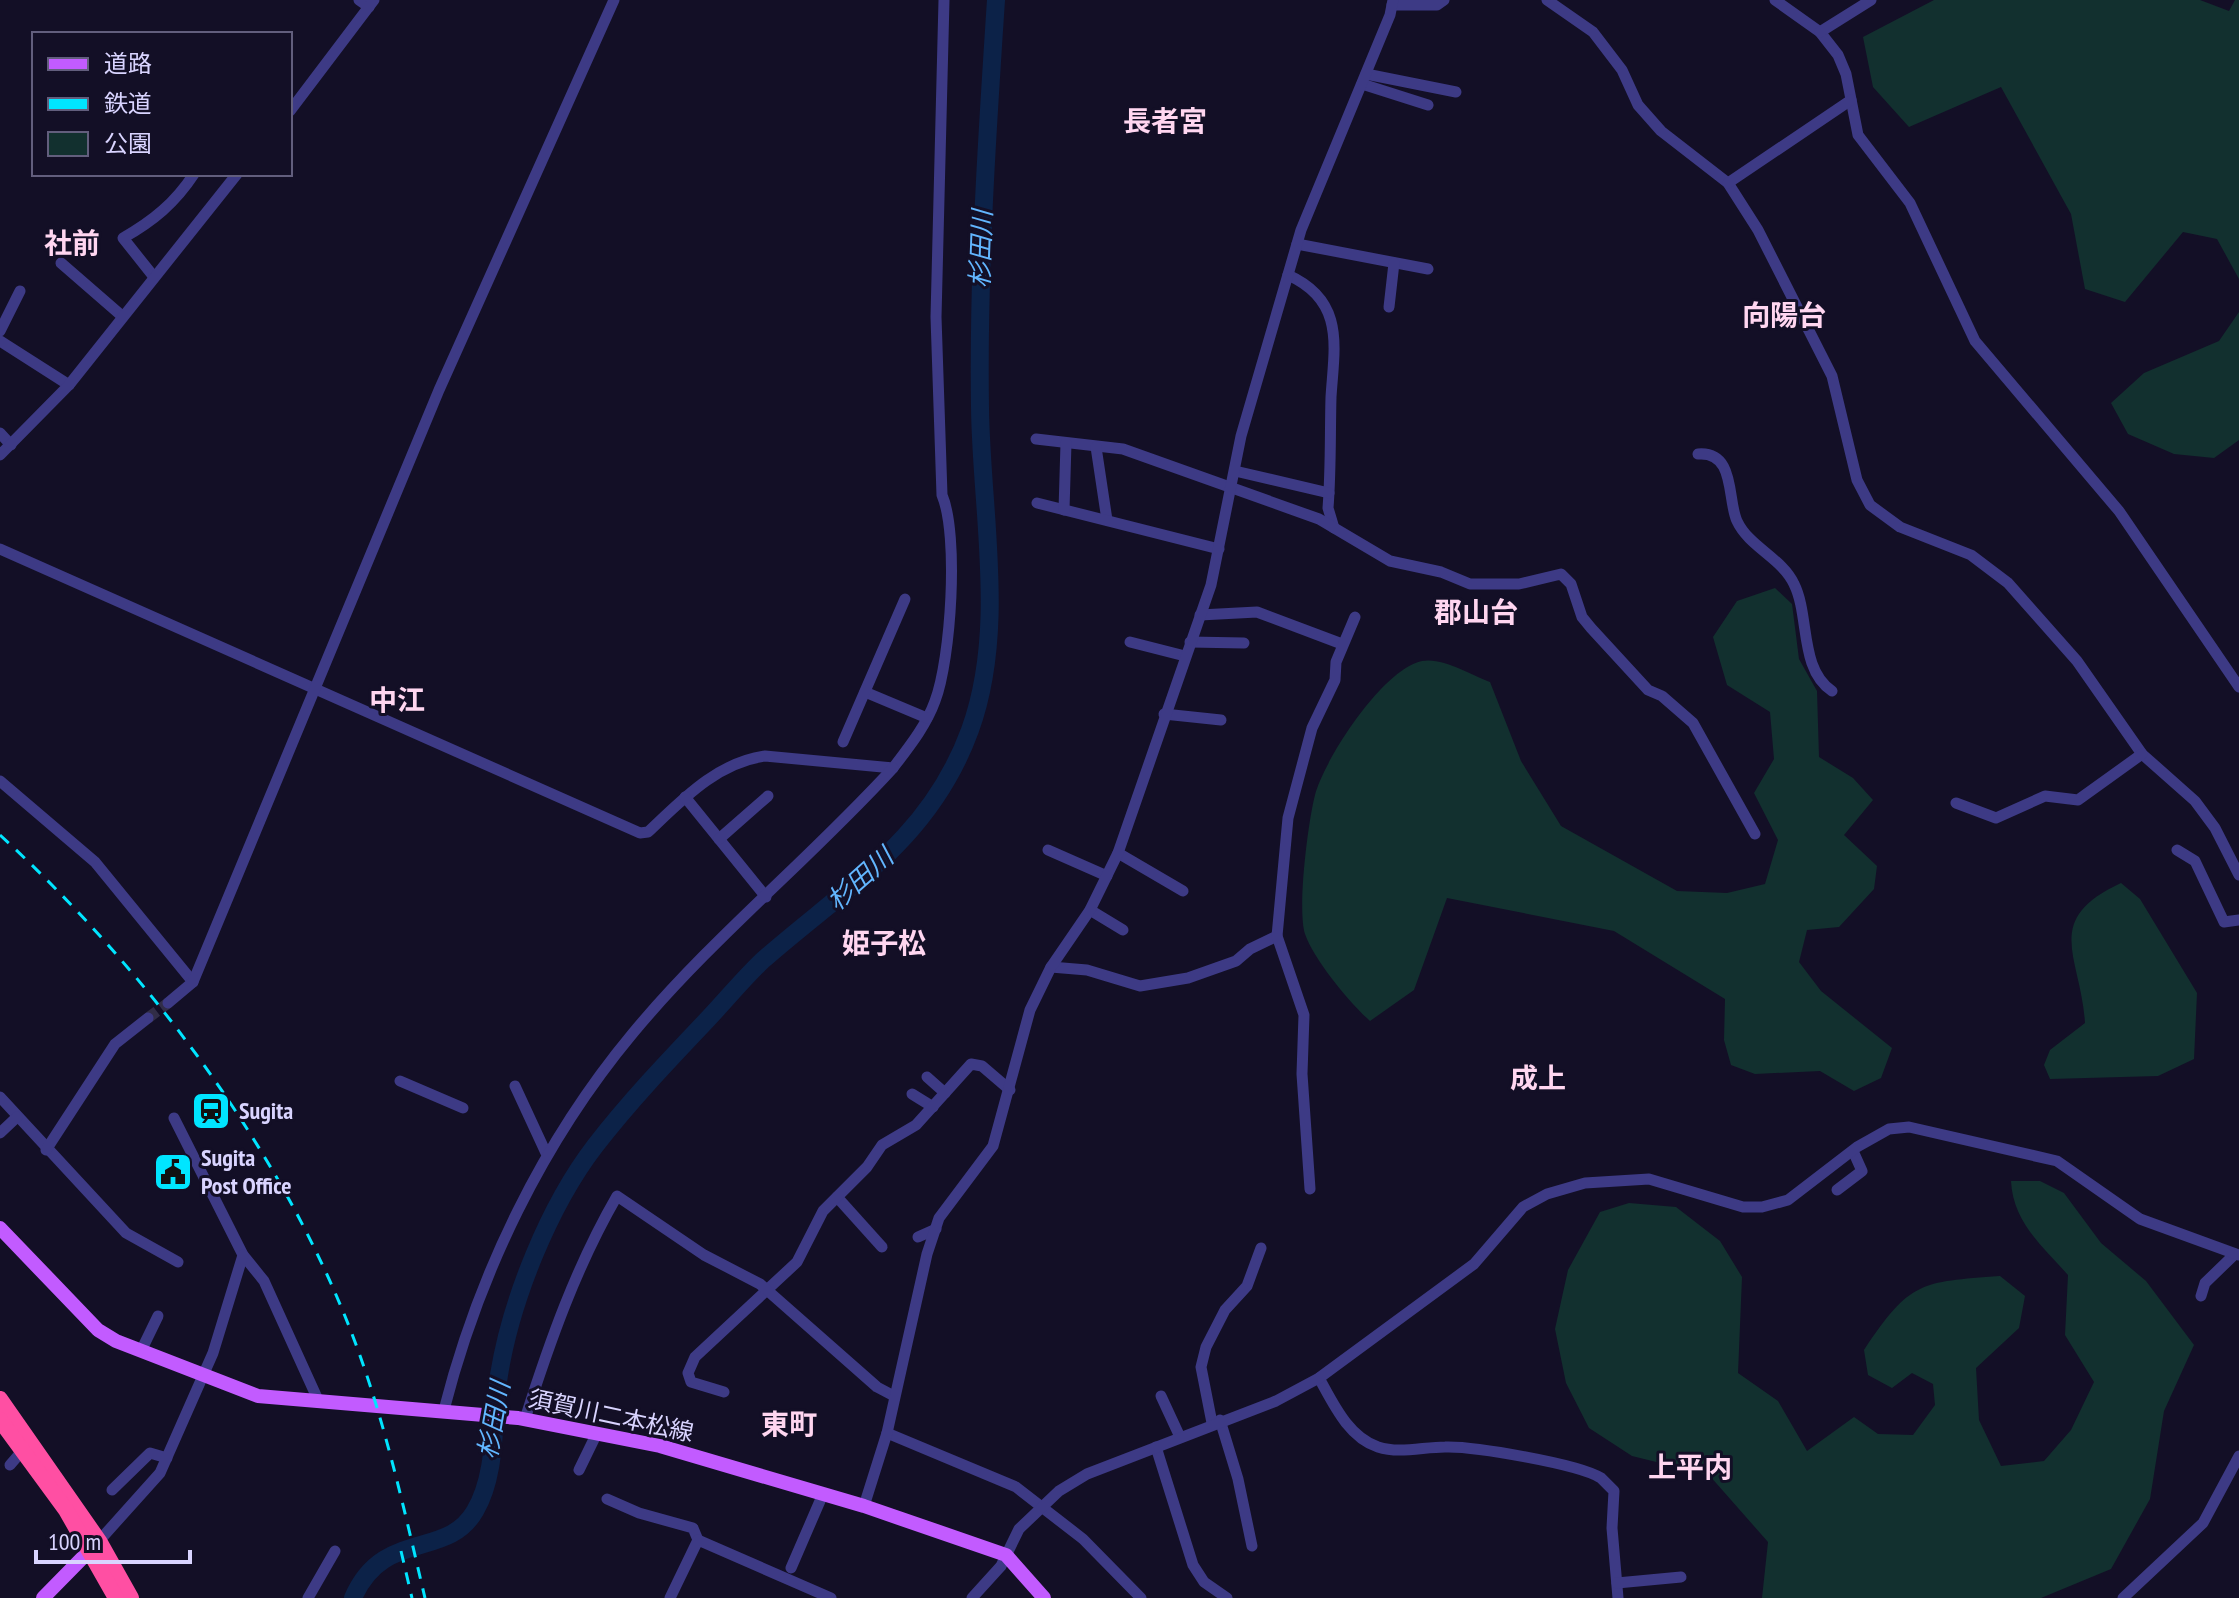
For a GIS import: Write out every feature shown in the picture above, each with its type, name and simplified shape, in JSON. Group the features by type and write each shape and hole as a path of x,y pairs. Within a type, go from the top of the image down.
{"highway":[{"path":"0,1399 94,1546 116,1598"},
{"path":"0,1420 131,1598"}],"main road":[{"name":"須賀川二本松線","path":"0,1228 98,1330 202,1377 258,1396 521,1418 660,1446 864,1506 1006,1555 1044,1598"},
{"path":"43,1598 94,1546"}],"street":[{"path":"168,1003 193,982 439,390 614,0"},
{"path":"447,1410 484,1289 546,1153 634,1032 893,768 927,718 941,681 949,619 949,512 942,495 936,317 944,0"},
{"path":"864,1506 887,1433 936,1229 947,1205 993,1146 1030,1010 1051,967 1090,910 1118,853 1200,615 1219,549 1241,436 1297,244 1392,3 1437,5 1444,0"},
{"path":"1547,0 1593,32 1622,70 1638,105 1661,131 1728,183 1758,230 1832,376 1857,480 1870,505 1900,527 1971,555 2008,583 2077,661 2142,754 2195,801 2215,828 2239,875"},
{"path":"1775,0 1820,32 1838,55 1846,74 1858,135 1910,203 1975,341 2119,511 2239,687"},
{"path":"1820,32 1871,0"},
{"path":"292,108 367,2"},
{"path":"1364,79 1456,92"},
{"path":"1364,79 1428,105"},
{"path":"1728,183 1851,100"},
{"path":"154,277 123,238 154,220 180,195 193,176"},
{"path":"0,455 69,385 235,176"},
{"path":"1297,244 1428,269"},
{"path":"61,263 122,316"},
{"path":"1389,307 1394,263"},
{"path":"1288,275 1304,282 1323,305 1337,343 1328,508 1334,528"},
{"path":"0,331 20,291"},
{"path":"0,341 69,385"},
{"path":"0,433 11,445"},
{"path":"1036,439 1123,449 1319,519 1390,561 1441,572 1470,584 1498,586 1561,574 1566,577 1582,617 1591,628 1648,690 1662,696 1693,723 1755,834"},
{"path":"1064,510 1066,443"},
{"path":"1096,447 1107,520"},
{"path":"1698,454 1713,458 1725,468 1735,517 1742,531 1795,584 1804,634 1819,679 1832,691"},
{"path":"1235,471 1329,493"},
{"path":"1037,503 1219,549"},
{"path":"0,549 640,833 648,832 685,797 718,773 765,756 893,768"},
{"path":"843,742 905,599"},
{"path":"1200,615 1257,612 1342,644"},
{"path":"1310,1189 1302,1074 1304,1015 1277,936 1288,818 1312,728 1335,680 1342,644 1355,617"},
{"path":"1130,642 1185,656"},
{"path":"1190,642 1244,643"},
{"path":"865,692 927,718"},
{"path":"1164,714 1221,720"},
{"path":"1956,803 1996,818 2045,796 2078,800 2142,754"},
{"path":"0,781 95,862 193,982"},
{"path":"719,839 768,796"},
{"path":"685,797 766,897"},
{"path":"1048,850 1107,876"},
{"path":"2177,850 2195,861 2224,922 2239,920"},
{"path":"1118,853 1183,891"},
{"path":"1090,910 1123,930"},
{"path":"1051,967 1087,970 1140,986 1188,978 1236,961 1250,949 1277,936"},
{"path":"46,1150 115,1044 148,1018"},
{"path":"724,1392 691,1382 688,1373 692,1364 709,1342 769,1291 797,1262 823,1211 867,1167 882,1145 916,1125 967,1066 977,1063 1010,1090"},
{"path":"927,1077 945,1093"},
{"path":"400,1081 463,1108"},
{"path":"515,1086 546,1153"},
{"path":"912,1094 933,1107"},
{"path":"0,1097 126,1233 178,1262"},
{"path":"0,1133 17,1117"},
{"path":"174,1118 243,1255 264,1281 319,1402"},
{"path":"972,1598 1006,1555 1019,1529 1043,1506 1087,1474 1274,1402 1319,1378 1474,1264 1523,1207 1547,1194 1585,1183 1649,1179 1743,1207 1762,1207 1788,1200 1853,1151 1889,1129 1909,1127 2033,1153 2057,1161 2140,1219 2237,1255 2205,1283 2201,1296"},
{"path":"1837,1190 1862,1171 1853,1151"},
{"path":"521,1418 566,1299 617,1196 676,1237 769,1291 877,1387 894,1396"},
{"path":"837,1197 882,1247"},
{"path":"918,1237 936,1229"},
{"path":"1252,1546 1238,1479 1216,1422 1201,1367 1206,1347 1225,1310 1247,1286 1261,1248"},
{"path":"94,1546 145,1493 167,1458 202,1377 243,1255"},
{"path":"141,1351 158,1316"},
{"path":"1319,1378 1342,1417 1363,1439 1377,1447 1395,1450 1446,1447 1486,1449 1574,1468 1601,1478 1614,1491 1612,1528 1618,1598"},
{"path":"1161,1396 1180,1437"},
{"path":"579,1470 597,1433"},
{"path":"887,1433 996,1476 1043,1506 1083,1539 1141,1598"},
{"path":"1156,1447 1193,1565 1204,1582 1227,1598"},
{"path":"10,1465 22,1451"},
{"path":"112,1490 150,1453 167,1458"},
{"path":"2123,1598 2203,1523 2239,1456"},
{"path":"791,1568 823,1494"},
{"path":"607,1499 625,1508 693,1528 698,1540 831,1598"},
{"path":"670,1598 698,1540"},
{"path":"308,1598 335,1551"},
{"path":"1617,1583 1681,1577"}],"green space":[{"path":"1934,0 2200,0 2229,11 2235,0 2239,0 2239,279 2217,239 2183,232 2125,302 2085,289 2071,214 2001,87 1909,127 1873,87 1863,37"},
{"path":"2239,312 2239,440 2214,458 2174,454 2128,434 2111,403 2144,373 2219,341"},
{"path":"1775,588 1792,604 1799,659 1817,691 1819,757 1853,778 1873,800 1844,835 1877,866 1874,889 1839,927 1807,930 1799,962 1821,991 1892,1048 1881,1078 1854,1091 1820,1071 1755,1074 1731,1065 1724,1040 1725,999 1614,931 1447,898 1414,990 1370,1021 1316,956 1305,934 1302,906 1309,825 1315,795 1343,738 1374,697 1390,680 1422,661 1448,664 1490,682 1521,761 1561,826 1677,891 1727,893 1765,884 1778,840 1754,793 1774,759 1770,712 1727,685 1713,637 1737,601"},
{"path":"2121,883 2140,899 2197,993 2194,1059 2158,1076 2050,1079 2044,1065 2050,1050 2085,1023 2074,959 2073,926 2081,911 2096,897"},
{"path":"2011,1181 2040,1181 2064,1193 2101,1243 2146,1281 2194,1345 2164,1411 2150,1499 2111,1569 2041,1598 1762,1598 1768,1542 1709,1475 1632,1456 1589,1428 1566,1383 1555,1329 1568,1270 1600,1212 1629,1203 1676,1207 1720,1241 1742,1277 1738,1373 1778,1401 1807,1451 1854,1417 1878,1434 1913,1435 1935,1405 1933,1384 1912,1373 1892,1388 1868,1375 1864,1350 1893,1310 1919,1289 1951,1280 2000,1276 2025,1296 2019,1328 1976,1368 1979,1420 2001,1466 2044,1461 2071,1430 2094,1382 2065,1335 2068,1275 2023,1221"}],"waterway":[{"name":"杉田川","path":"353,1598 366,1576 381,1562 448,1535 463,1526 475,1511 491,1462 499,1375 523,1285 562,1197 595,1146 649,1082 756,967 883,859 909,832 953,768 970,730 981,691 990,611 981,447 980,305 996,0"}],"tunnel":[{"path":"148,1018 168,1003"}],"railway":[{"path":"0,835 57,890 165,1013 215,1080 301,1222 336,1296 365,1370 390,1455 425,1598"},
{"path":"401,1551 412,1598"}],"place":[{"name":"Sugita","path":"211,1111"},
{"name":"Sugita Post Office","path":"173,1172"}],"district":[{"name":"長者宮","path":"1165,121"},
{"name":"社前","path":"72,243"},
{"name":"向陽台","path":"1784,315"},
{"name":"郡山台","path":"1476,612"},
{"name":"中江","path":"397,700"},
{"name":"姫子松","path":"884,943"},
{"name":"成上","path":"1538,1078"},
{"name":"東町","path":"789,1424"},
{"name":"上平内","path":"1690,1467"}]}
